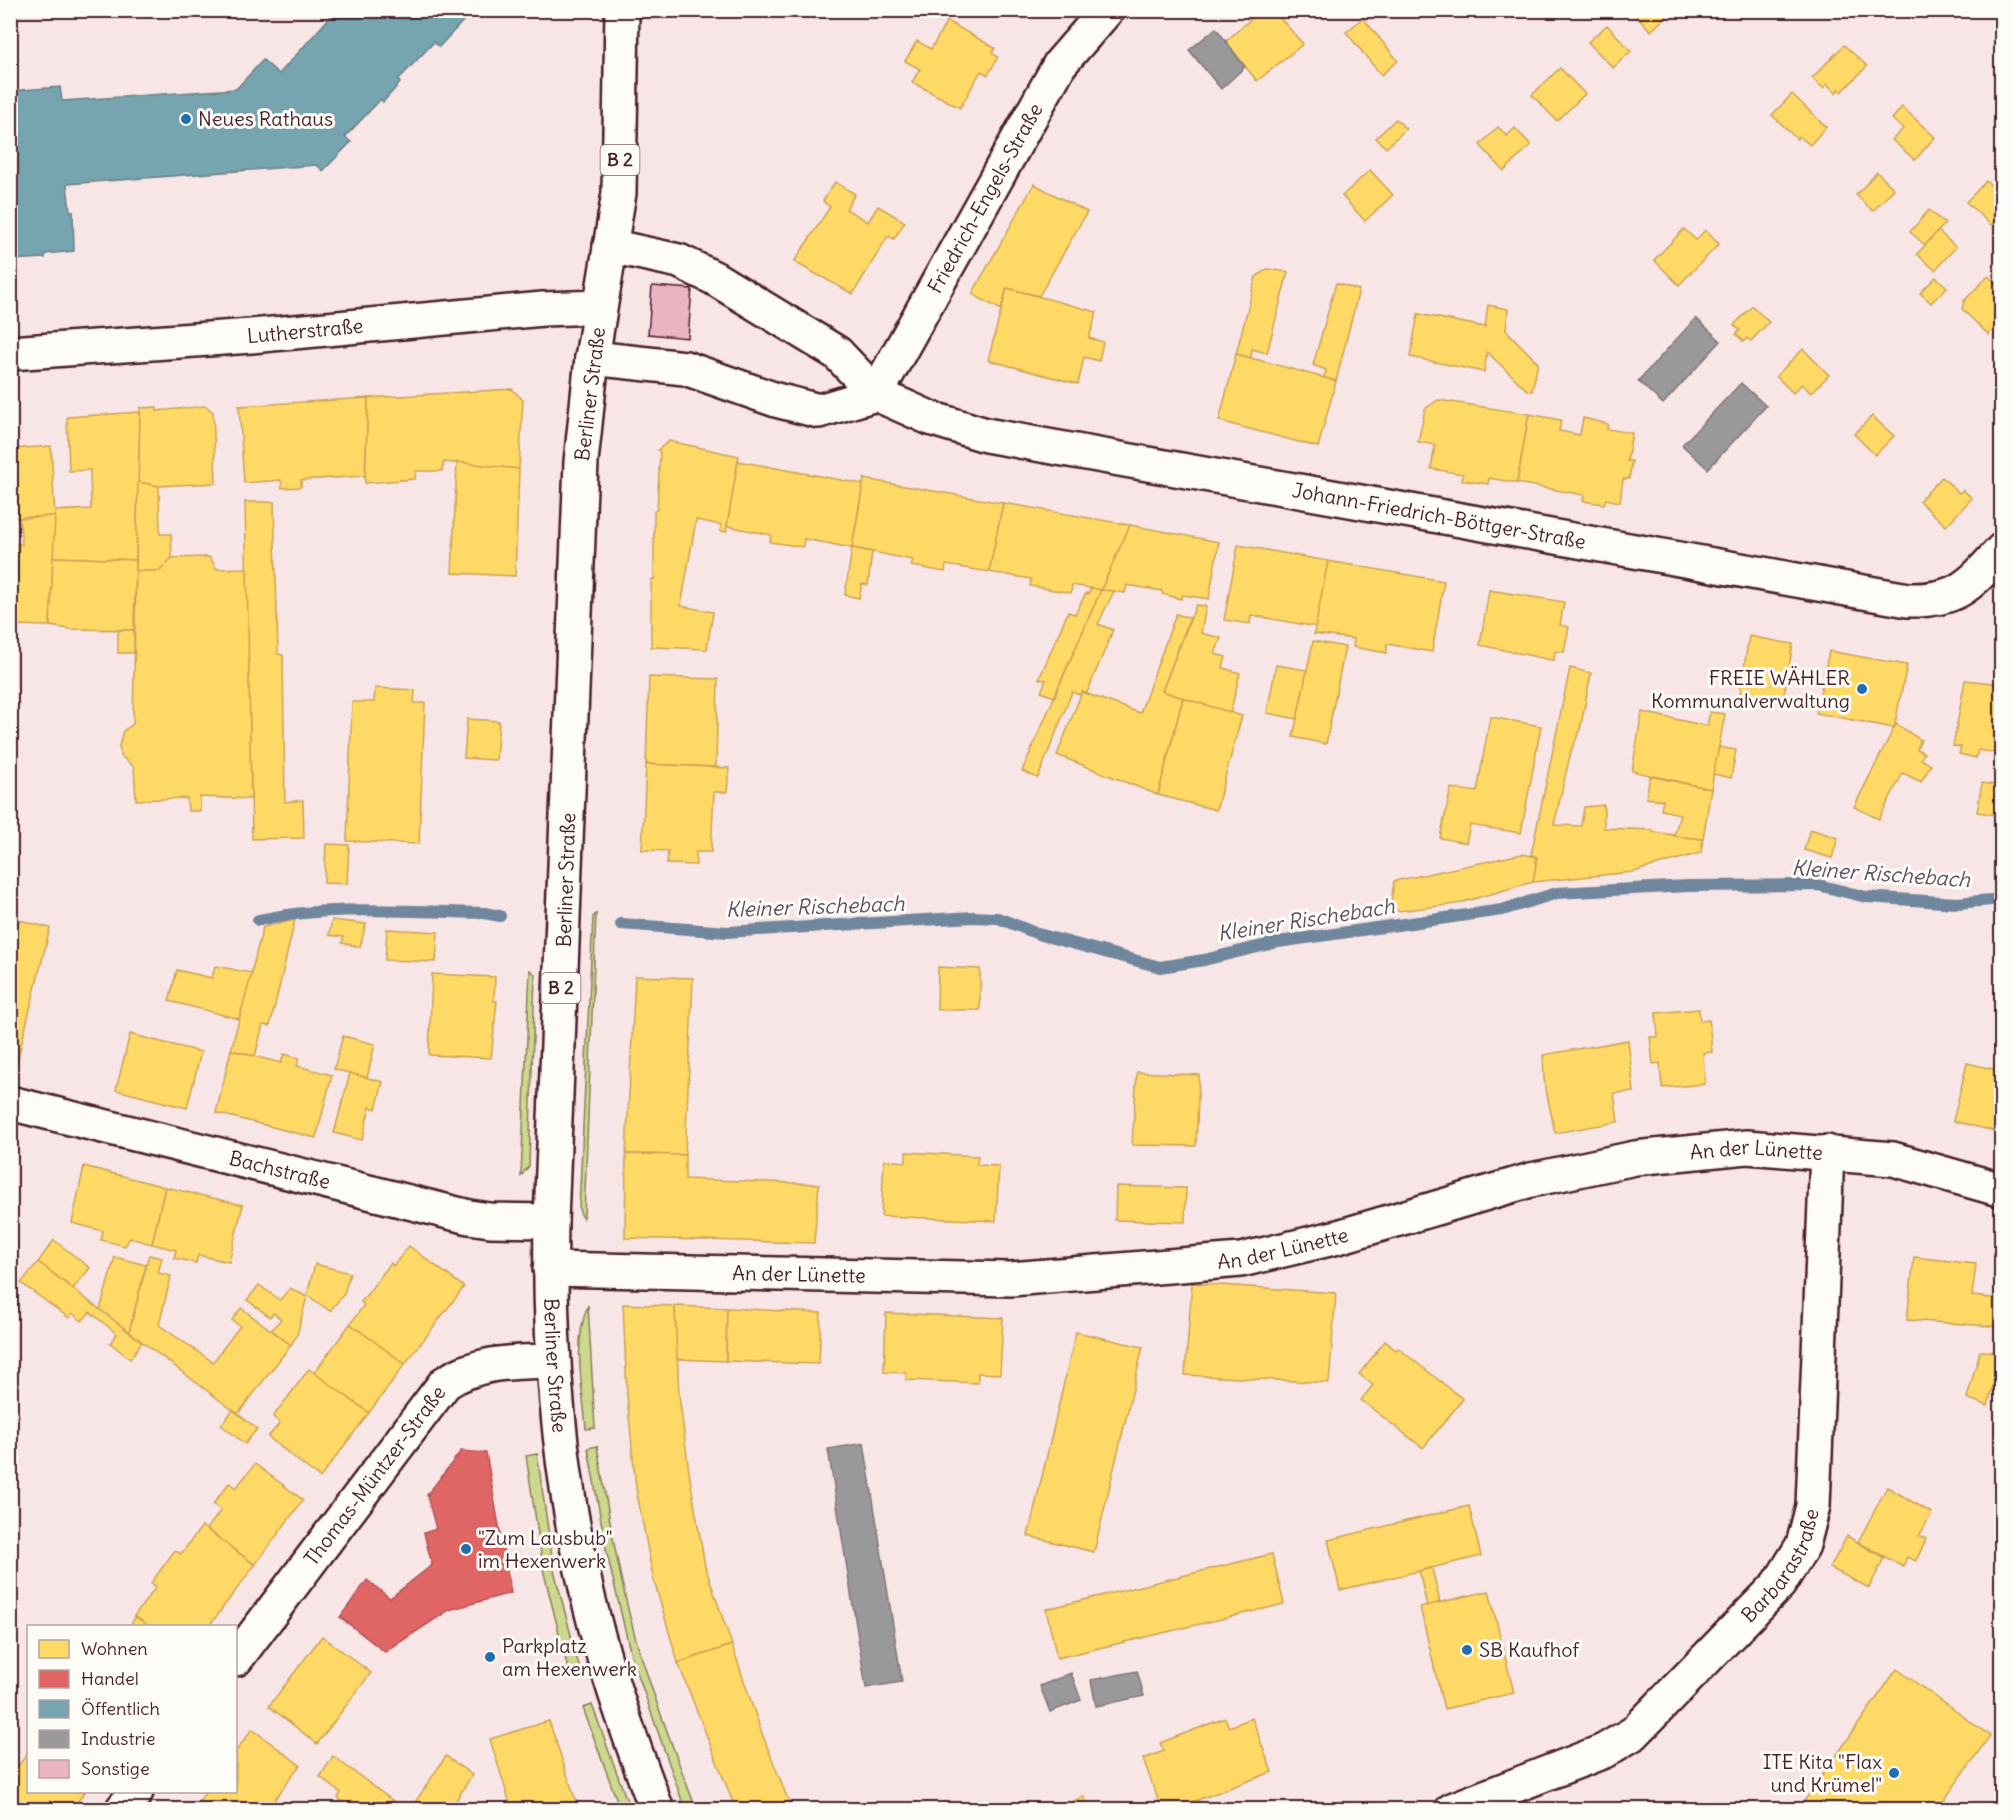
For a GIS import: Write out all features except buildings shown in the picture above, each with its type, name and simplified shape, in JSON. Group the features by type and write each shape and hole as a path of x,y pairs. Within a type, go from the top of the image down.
{"street":[{"name":"Berliner Straße","path":"622,10 619,193 592,358 581,462 550,1269 553,1361 561,1443 582,1570 610,1678 657,1809"},
{"name":"Friedrich-Engels-Straße","path":"876,394 1060,64 1107,10"},
{"name":"Johann-Friedrich-Böttger-Straße","path":"610,246 679,261 714,278 837,353 876,394 930,418 986,435 1908,600 1934,600 1988,585 2001,550"},
{"name":"Lutherstraße","path":"10,353 263,335 543,309 600,308"},
{"path":"592,358 685,368 776,400 819,411 876,394"},
{"name":"Bachstraße","path":"10,1103 469,1217 551,1221"},
{"name":"An der Lünette","path":"550,1269 1011,1279 1119,1272 1241,1260 1338,1238 1531,1180 1635,1158 1747,1147 1893,1159 2001,1190"},
{"name":"Barbarastraße","path":"1452,1809 1604,1751 1634,1733 1779,1584 1803,1545 1813,1506 1827,1152"},
{"name":"Thomas-Müntzer-Straße","path":"237,1658 445,1383 458,1374 485,1365 553,1361"},
{"path":"122,1809 134,1793"}],"green space":[{"path":"596,914 583,1219 579,1209 593,917"},
{"path":"530,970 535,974 529,1166 521,1176"},
{"path":"588,1305 595,1428 586,1429 580,1351 583,1320"},
{"path":"597,1446 618,1566 635,1636 656,1702 696,1809 685,1809 631,1655 607,1554 588,1448"},
{"path":"537,1454 554,1570 580,1670 569,1673 544,1573 526,1456"},
{"path":"592,1705 630,1809 620,1809 583,1708"}],"waterway":[{"name":"Kleiner Rischebach","path":"621,924 727,932 973,917 998,918 1038,934 1160,967 1204,960 1278,942 1502,910 1557,893 1688,886 1818,885 1866,897 1957,903 2002,899"},
{"name":"Kleiner Rischebach","path":"258,920 342,910 484,913 500,916"}],"place":[{"name":"Neues Rathaus","path":"186,119"},
{"name":"FREIE WÄHLER Kommunalverwaltung","path":"1862,689"},
{"name":"\"Zum Lausbub\" im Hexenwerk","path":"466,1549"},
{"name":"SB Kaufhof","path":"1467,1650"},
{"name":"Parkplatz am Hexenwerk","path":"490,1657"},
{"name":"ITE Kita \"Flax und Krümel\"","path":"1894,1773"}]}
